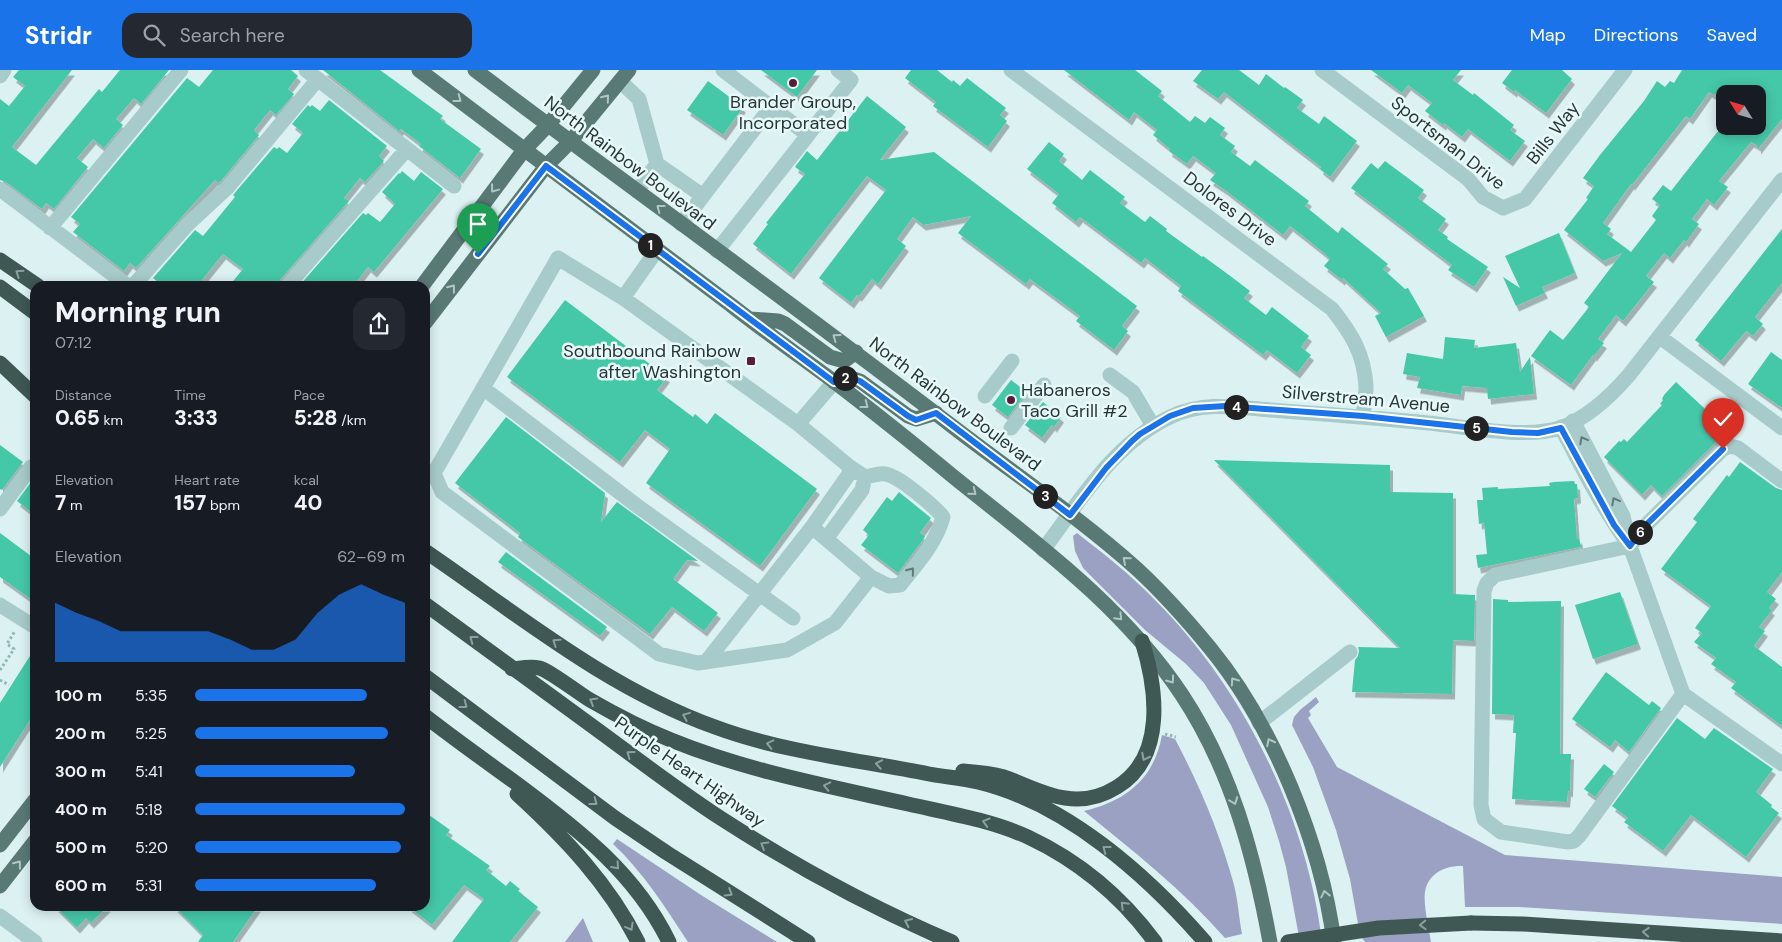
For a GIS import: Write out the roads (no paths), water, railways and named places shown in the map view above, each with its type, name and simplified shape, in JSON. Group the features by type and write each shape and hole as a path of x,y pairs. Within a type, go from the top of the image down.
{"highway":[{"path":"0,260 31,281"},
{"path":"0,287 30,309"},
{"path":"0,362 30,383"},
{"path":"0,362 30,391"},
{"path":"430,554 597,670 668,709 732,734 761,742 977,782 1019,797 1059,816 1096,841 1136,873 1172,906 1205,942"},
{"name":"Purple Heart Highway","path":"430,608 649,769 739,830 848,893 952,942"},
{"path":"906,769 985,773 1064,798 1091,798 1110,791 1122,784 1136,771 1146,755 1152,738 1154,722 1150,680 1142,641"},
{"path":"512,669 540,668 590,699 641,727 719,758 781,775 974,819 1018,832 1087,872 1124,905 1155,942"},
{"path":"430,680 622,822 667,853 808,942"},
{"path":"430,720 562,817 596,846 617,866 640,895 669,942"},
{"path":"454,738 546,820 579,856 617,905 638,942"},
{"path":"1288,942 1379,928 1472,923 1523,924 1782,941"}],"main road":[{"path":"419,70 885,421 1095,593 1142,641 1189,706 1226,780 1246,834 1254,863 1270,942"},
{"name":"North Rainbow Boulevard","path":"475,70 717,251 856,352 1070,515 1114,549 1169,601 1210,648 1238,686 1281,765 1304,820 1336,938"},
{"path":"426,281 524,150 548,125 593,70"},
{"path":"430,317 546,166 570,142 624,76"},
{"path":"748,319 778,321 785,324 830,357 837,360 844,361 856,352"},
{"path":"834,382 848,377 860,381 916,420 936,413"},
{"path":"0,845 30,806"},
{"path":"0,886 30,848"}],"street":[{"path":"0,76 4,70"},
{"path":"50,228 181,70"},
{"path":"306,70 454,186"},
{"path":"723,70 808,135"},
{"path":"717,251 851,80 838,70"},
{"name":"Dolores Drive","path":"1011,70 1332,309 1350,331 1360,354 1366,386 1363,416"},
{"name":"Sportsman Drive","path":"1322,70 1468,179 1483,197 1503,208"},
{"name":"Bills Way","path":"1503,208 1525,199 1625,70"},
{"path":"624,76 640,99 657,164 703,196"},
{"path":"137,281 188,224 228,187 318,80"},
{"path":"681,224 771,107"},
{"path":"291,281 407,149"},
{"path":"637,191 657,164"},
{"name":"Silverstream Avenue","path":"1043,550 1122,450 1140,434 1153,426 1170,416 1193,408 1210,406 1363,416 1512,432 1538,433 1567,424 1586,415 1610,397 1660,337 1782,180"},
{"path":"0,189 121,281"},
{"path":"623,298 657,250"},
{"path":"812,527 871,577 889,586 900,585 934,540 940,530 942,517 938,510 905,484 894,478 885,474 865,477 850,467 798,424 623,298 558,258 434,473 442,492 659,654 698,663 787,650 835,623 871,577"},
{"path":"1660,337 1782,428"},
{"path":"984,396 1012,361"},
{"path":"1110,375 1133,392 1153,426"},
{"path":"798,424 834,382"},
{"path":"1011,428 1044,385"},
{"path":"483,388 636,505 793,618"},
{"path":"1567,424 1623,516 1630,546 1683,694 1782,764"},
{"path":"1683,694 1574,841 1568,842 1501,832 1484,819 1481,805 1484,591 1486,583 1495,575 1630,546 1644,527 1723,449 1730,446 1738,448 1782,481"},
{"path":"706,662 812,527 849,474 850,467"},
{"path":"0,509 30,468"},
{"path":"826,539 862,490 865,477"},
{"path":"0,605 29,623"},
{"path":"1259,723 1350,652"},
{"path":"0,916 35,942"}],"place":[{"name":"Brander Group, Incorporated","path":"793,83"},
{"name":"Southbound Rainbow after Washington","path":"751,361"},
{"name":"Habaneros Taco Grill #2","path":"1011,400"}]}
